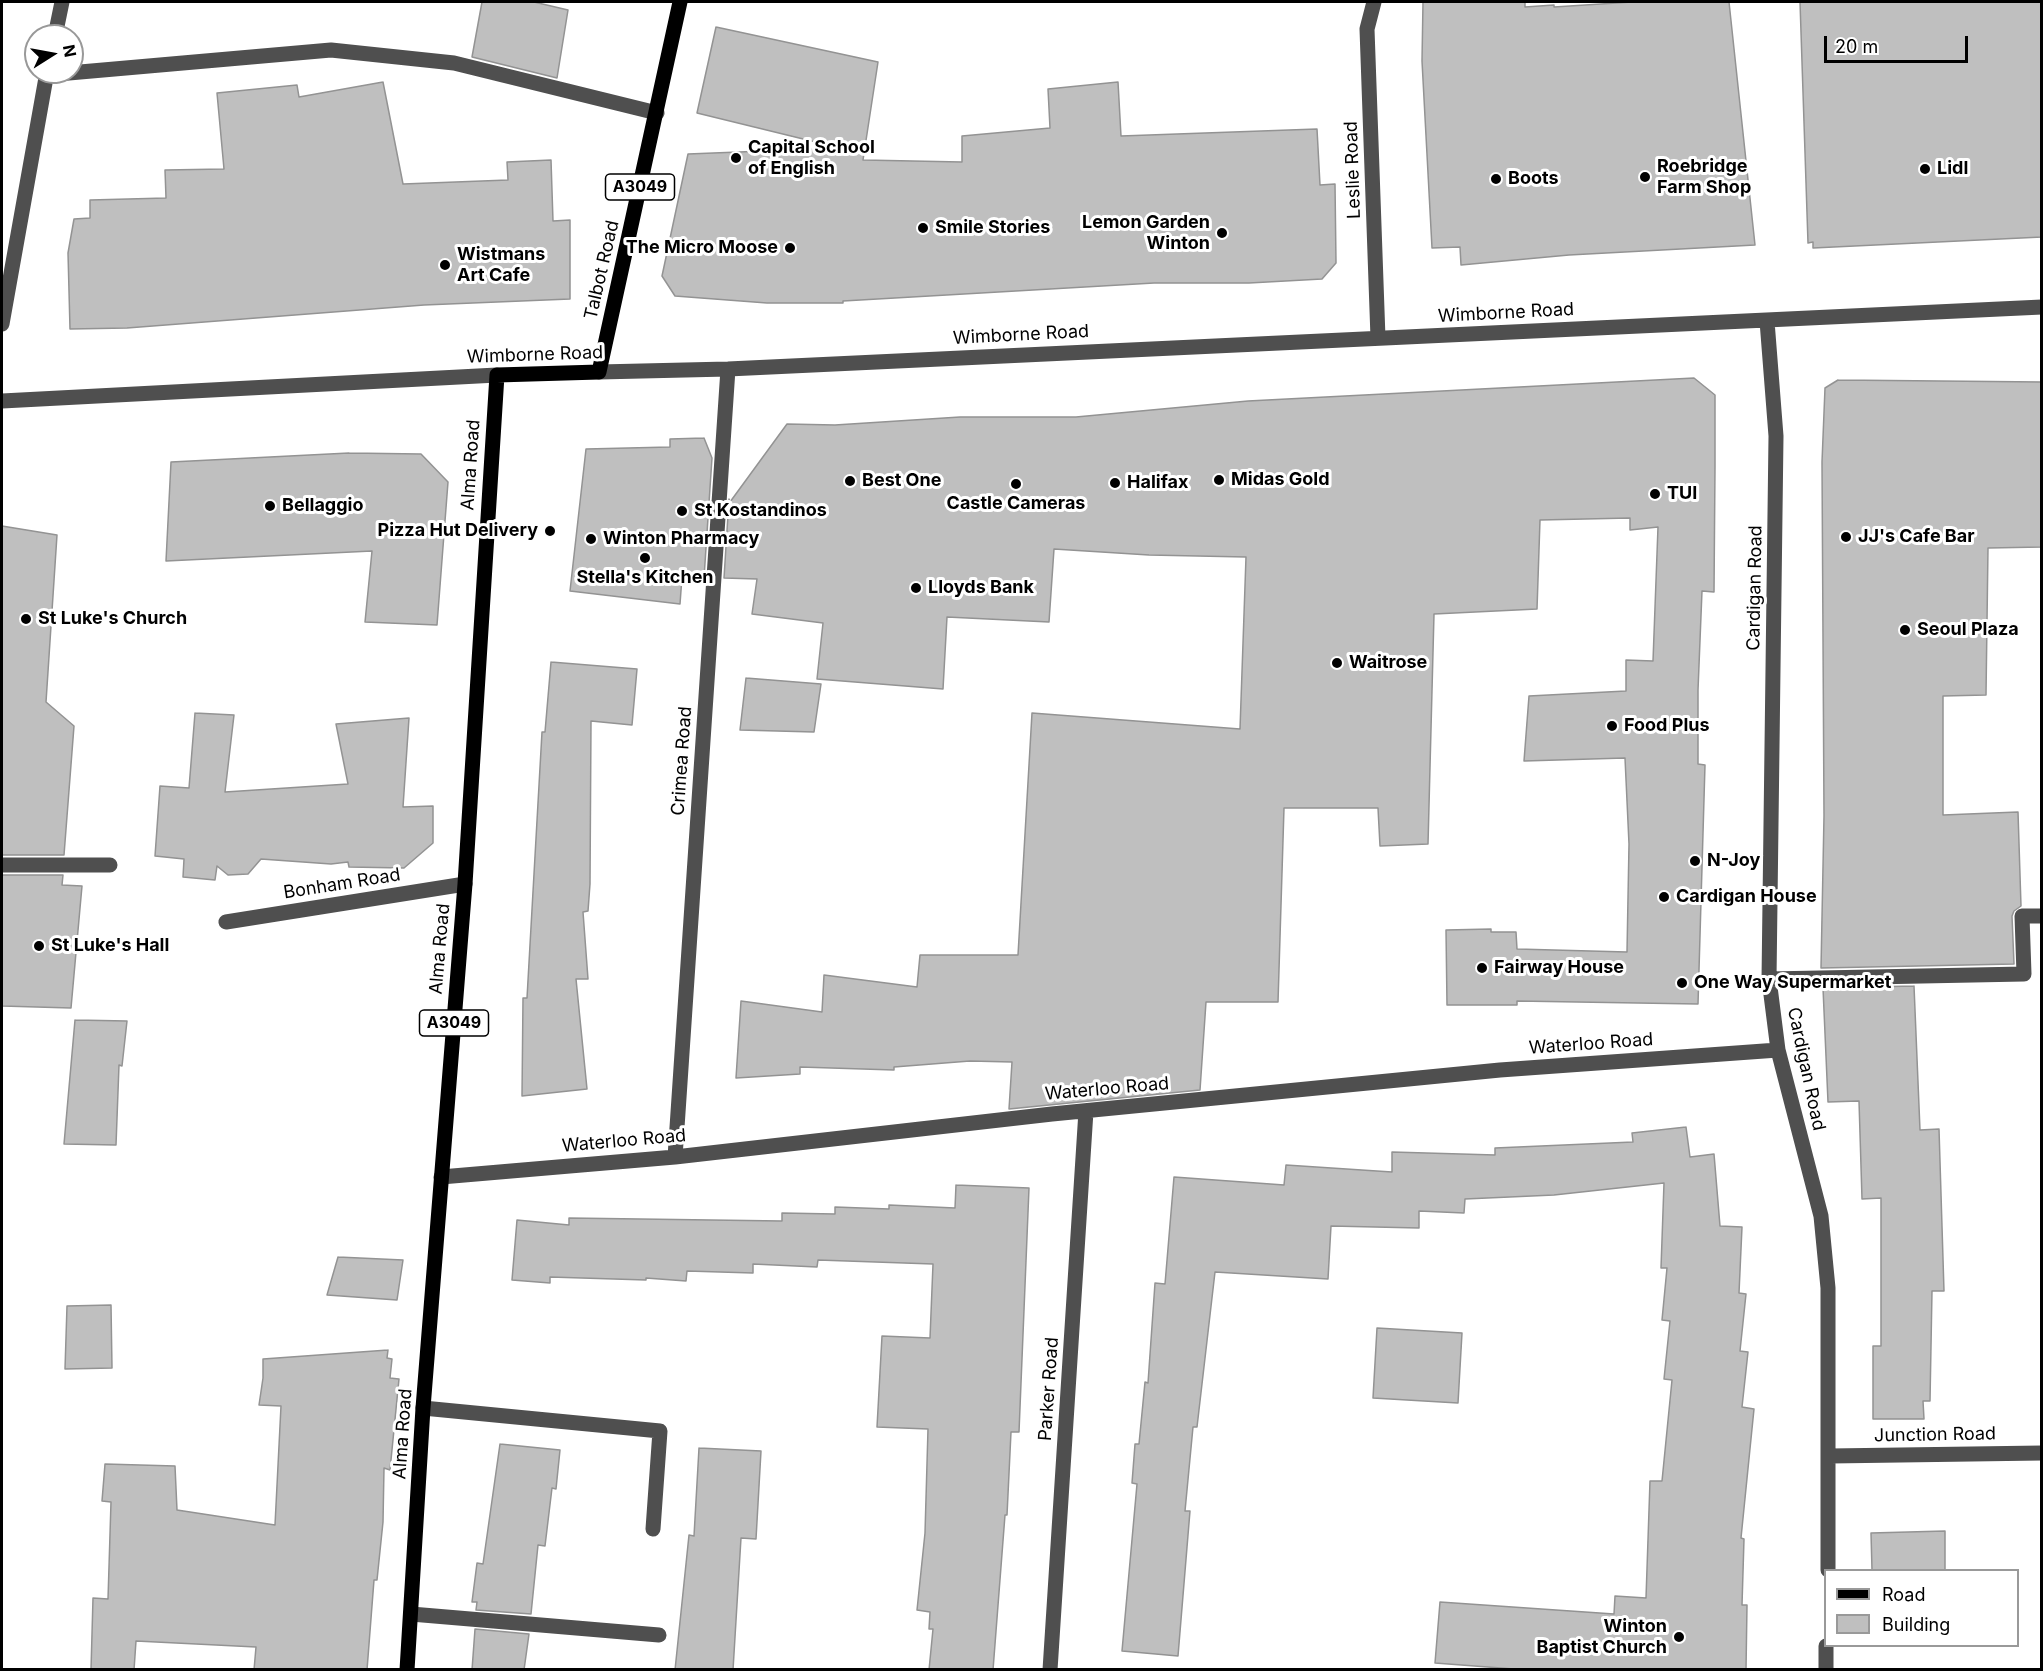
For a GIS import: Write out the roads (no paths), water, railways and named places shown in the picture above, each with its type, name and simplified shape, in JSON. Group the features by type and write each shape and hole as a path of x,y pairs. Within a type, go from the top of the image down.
{"main road":[{"name":"Talbot Road","path":"599,372 680,2"},
{"name":"Wimborne Road","path":"496,375 599,372"},
{"name":"Alma Road","path":"407,1670 423,1408 465,884 496,375"}],"street":[{"path":"57,24 62,2"},
{"name":"Leslie Road","path":"1374,2 1367,29 1378,338"},
{"path":"84,71 331,50 454,63 657,112"},
{"path":"2,324 45,84"},
{"name":"Wimborne Road","path":"599,372 728,369 2042,307"},
{"name":"Cardigan Road","path":"1767,321 1776,436 1769,979 1778,1050 1821,1216 1828,1288 1830,1456 1828,1569"},
{"name":"Crimea Road","path":"675,1157 728,369"},
{"name":"Wimborne Road","path":"2,401 496,375"},
{"path":"2,865 110,865"},
{"name":"Bonham Road","path":"226,922 465,884"},
{"path":"1769,979 2024,974 2022,916 2042,916"},
{"name":"Waterloo Road","path":"441,1177 675,1157 1086,1111 1500,1070 1778,1050"},
{"name":"Parker Road","path":"1050,1670 1086,1111"},
{"path":"423,1408 660,1431 653,1529"},
{"name":"Junction Road","path":"1830,1456 2042,1453"},
{"path":"411,1614 660,1635"},
{"path":"1826,1647 1826,1670"}],"place":[{"name":"Capital School of English","path":"736,158"},
{"name":"Lidl","path":"1925,169"},
{"name":"Roebridge Farm Shop","path":"1645,177"},
{"name":"Boots","path":"1496,179"},
{"name":"Smile Stories","path":"923,228"},
{"name":"Lemon Garden Winton","path":"1222,233"},
{"name":"The Micro Moose","path":"790,248"},
{"name":"Wistmans Art Cafe","path":"445,265"},
{"name":"Midas Gold","path":"1219,480"},
{"name":"Best One","path":"850,481"},
{"name":"Halifax","path":"1115,483"},
{"name":"Castle Cameras","path":"1016,484"},
{"name":"TUI","path":"1655,494"},
{"name":"Bellaggio","path":"270,506"},
{"name":"St Kostandinos","path":"682,511"},
{"name":"Pizza Hut Delivery","path":"550,531"},
{"name":"JJ's Cafe Bar","path":"1846,537"},
{"name":"Winton Pharmacy","path":"591,539"},
{"name":"Stella's Kitchen","path":"645,558"},
{"name":"Lloyds Bank","path":"916,588"},
{"name":"St Luke's Church","path":"26,619"},
{"name":"Seoul Plaza","path":"1905,630"},
{"name":"Waitrose","path":"1337,663"},
{"name":"Food Plus","path":"1612,726"},
{"name":"N-Joy","path":"1695,861"},
{"name":"Cardigan House","path":"1664,897"},
{"name":"St Luke's Hall","path":"39,946"},
{"name":"Fairway House","path":"1482,968"},
{"name":"One Way Supermarket","path":"1682,983"},
{"name":"Winton Baptist Church","path":"1679,1637"}]}
